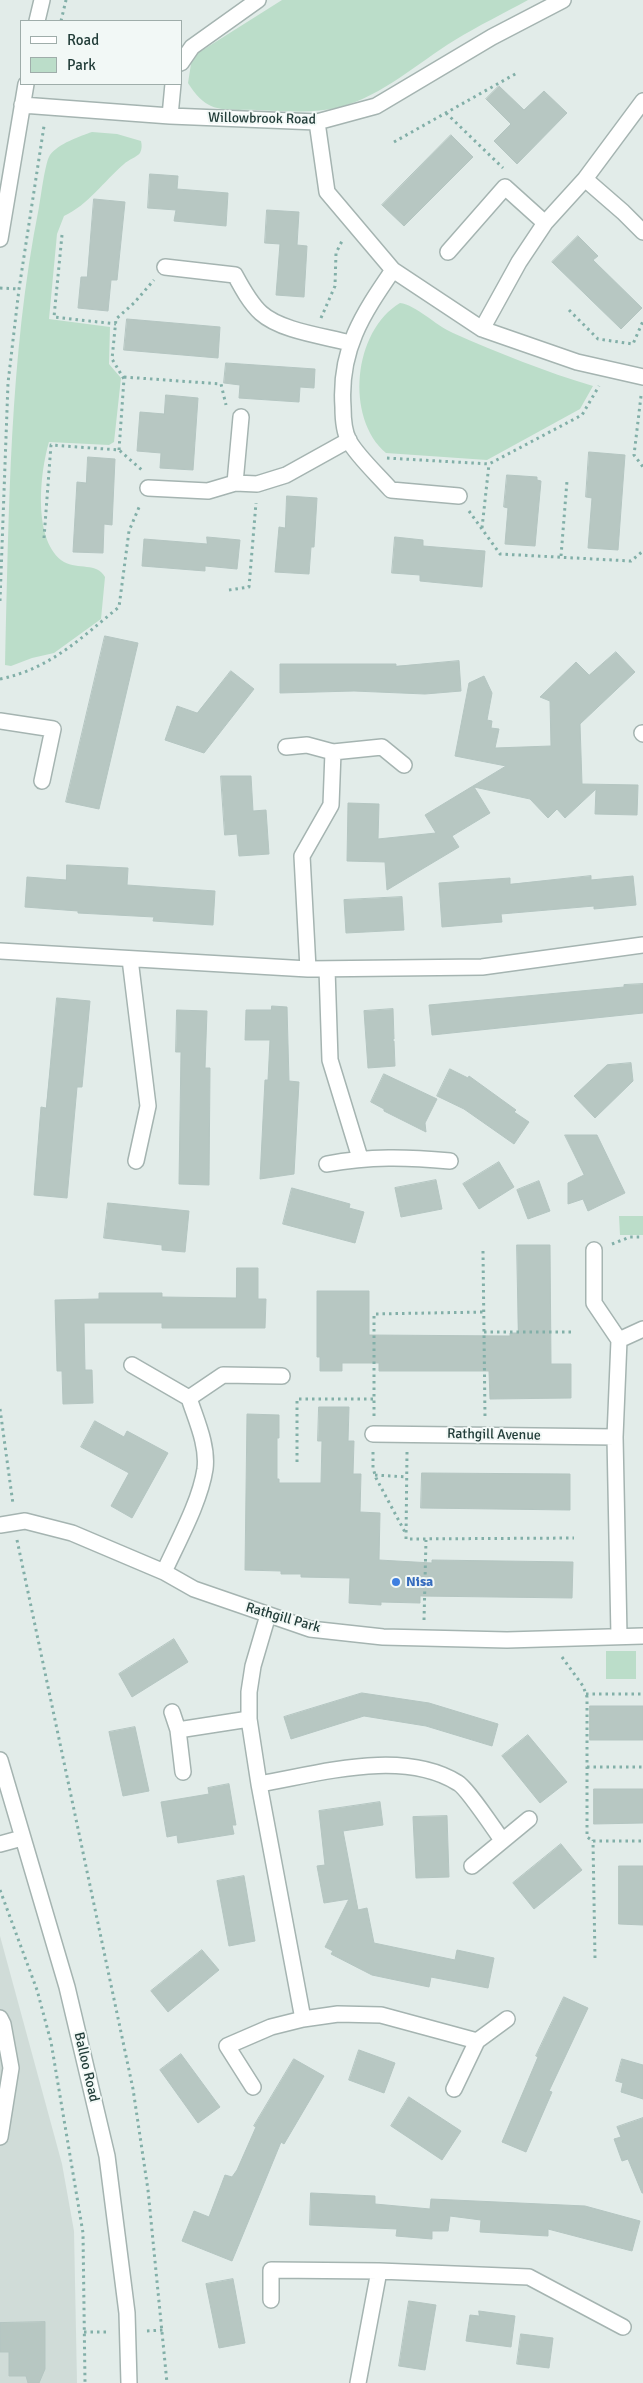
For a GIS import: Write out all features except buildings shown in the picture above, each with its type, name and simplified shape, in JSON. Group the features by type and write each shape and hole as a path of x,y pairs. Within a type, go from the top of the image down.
{"street":[{"path":"37,20 42,0"},
{"path":"182,62 192,47 258,0"},
{"name":"Willowbrook Road","path":"22,105 170,116 317,122 376,106 492,37 563,0"},
{"path":"0,239 3,198 26,85"},
{"path":"170,116 173,85"},
{"path":"482,328 519,262 545,223 585,179 643,102"},
{"path":"317,122 327,192 394,270 482,328 577,362 609,370 642,384"},
{"path":"585,179 643,232"},
{"path":"448,252 505,187 545,223"},
{"path":"165,266 235,275 245,294 262,314 287,327 350,343"},
{"path":"394,270 374,299 350,343 341,382 343,414 349,440 391,490 458,496"},
{"path":"234,482 241,417"},
{"path":"148,488 208,491 234,482 257,484 286,475 349,440"},
{"path":"0,721 53,729 42,781"},
{"path":"286,746 307,746 333,752 382,747 404,765"},
{"path":"308,969 302,856 331,805 333,752"},
{"path":"0,951 327,969 482,967 643,946"},
{"path":"130,958 148,1106 136,1161"},
{"path":"327,969 330,1060 360,1158"},
{"path":"327,1164 360,1158 403,1156 450,1161"},
{"path":"594,1250 594,1303 619,1340 614,1437 619,1636"},
{"path":"619,1340 643,1329"},
{"path":"132,1365 189,1398 203,1442 205,1468 199,1492 164,1572"},
{"path":"189,1398 223,1375 282,1376"},
{"name":"Rathgill Avenue","path":"373,1434 614,1437"},
{"name":"Rathgill Park","path":"0,1524 25,1520 72,1534 164,1572 194,1589 310,1629 384,1638 643,1636"},
{"path":"268,1615 253,1666 248,1692 250,1719 259,1784 303,2019"},
{"path":"172,1712 178,1730 183,1772"},
{"path":"178,1730 250,1719"},
{"name":"Balloo Road","path":"0,1760 68,1987 106,2156 127,2314 130,2383"},
{"path":"259,1784 373,1765 393,1764 436,1772 460,1783 502,1840"},
{"path":"472,1866 529,1819"},
{"path":"0,1844 22,1838"},
{"path":"253,2087 227,2046 256,2032 303,2019 338,2014 382,2015 477,2041"},
{"path":"0,2018 3,2024 11,2068 0,2137"},
{"path":"454,2089 477,2041 507,2019"},
{"path":"271,2300 271,2270 379,2271 529,2278 623,2327"},
{"path":"358,2383 379,2271"}],"path":[{"path":"62,20 66,0"},
{"path":"394,142 517,74"},
{"path":"0,601 8,383 19,289 47,107"},
{"path":"446,113 503,166 505,187"},
{"path":"312,333 335,286 336,253 353,222"},
{"path":"62,235 54,317 116,324"},
{"path":"119,450 123,377 112,359 116,319 134,304 165,266"},
{"path":"0,288 19,289"},
{"path":"568,310 598,339 633,344 643,321"},
{"path":"364,459 381,457 489,464 582,415 609,370"},
{"path":"123,377 221,384 227,410 241,417"},
{"path":"642,384 634,455 643,467"},
{"path":"0,679 16,676 54,659 119,607 129,531 148,488 142,470 119,450 51,445 44,538"},
{"path":"482,529 489,464"},
{"path":"561,556 567,482"},
{"path":"229,590 249,587 257,484"},
{"path":"458,496 500,554 631,561 643,551"},
{"path":"594,1250 630,1237 643,1237"},
{"path":"483,1251 485,1435"},
{"path":"406,1534 373,1468 374,1314 484,1312"},
{"path":"484,1332 574,1332"},
{"path":"296,1462 297,1399 374,1400"},
{"path":"0,1409 22,1567 133,2089 148,2190 167,2383"},
{"path":"407,1434 406,1539 574,1538"},
{"path":"375,1475 406,1476"},
{"path":"424,1638 426,1540"},
{"path":"548,1638 583,1686 586,1694 587,1837 593,1841 643,1841"},
{"path":"586,1694 643,1694"},
{"path":"587,1767 643,1766"},
{"path":"593,1841 595,1958"},
{"path":"0,1890 37,1990 51,2042 83,2233 85,2383"}],"shaded area":[{"path":"0,1936 62,2164 74,2231 77,2383 0,2383"}],"green space":[{"path":"282,0 528,0 455,40 371,95 340,107 309,111 226,109 217,108 202,101 188,83 191,64 198,53"},
{"path":"92,132 117,134 141,141 142,146 139,154 124,164 81,206 64,216 57,234 49,319 110,327 109,364 121,378 114,442 109,445 49,442 43,471 41,506 47,539 54,552 64,562 75,566 97,569 105,577 101,619 54,653 32,658 11,666 5,665 12,435 16,377 29,263 48,159 54,151 64,144"},
{"path":"400,303 412,307 446,329 470,340 505,355 593,386 580,409 487,460 386,453 373,438 364,419 360,398 360,375 364,354 372,333 384,316"},
{"path":"619,1216 643,1216 643,1235 620,1235"},
{"path":"606,1651 636,1651 636,1679 606,1679"}],"place":[{"name":"Nisa","path":"396,1582"}]}
